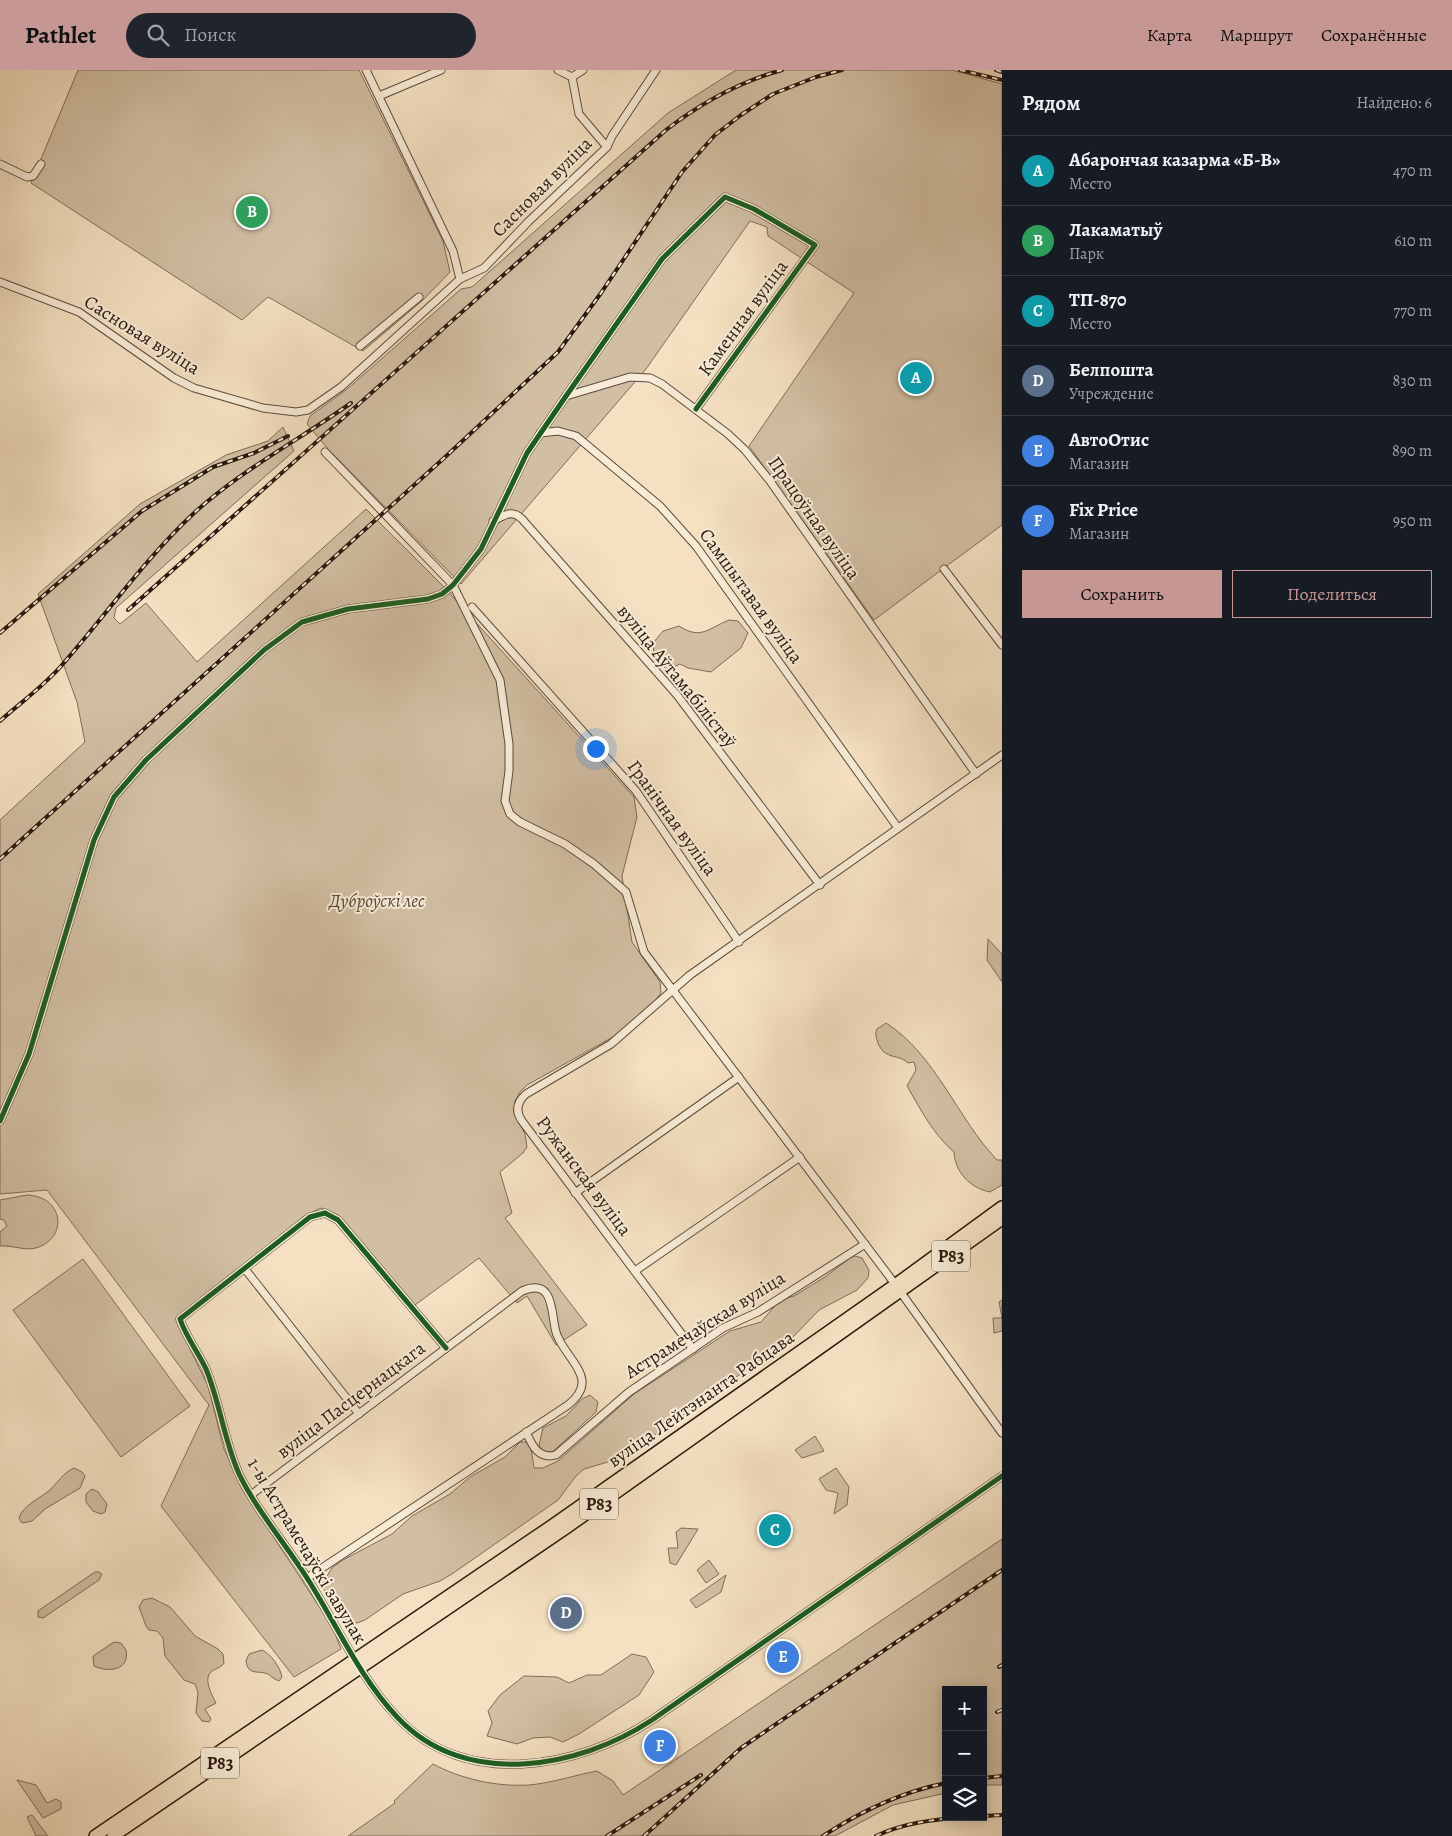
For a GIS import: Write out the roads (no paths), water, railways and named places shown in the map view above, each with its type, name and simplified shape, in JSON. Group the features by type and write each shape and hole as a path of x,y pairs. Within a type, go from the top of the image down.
{"highway":[{"name":"вуліца Лейтэнанта Рабцава","path":"898,1289 1002,1206"},
{"name":"вуліца Лейтэнанта Рабцава","path":"113,1836 550,1527 1002,1219"},
{"name":"вуліца Лейтэнанта Рабцава","path":"95,1836 357,1664"}],"street":[{"path":"366,70 453,251 460,279"},
{"path":"379,96 440,70"},
{"path":"558,70 572,77 583,70"},
{"path":"607,147 612,136 656,70"},
{"name":"Сасновая вуліца","path":"0,282 79,312 174,378 194,388 263,408 296,412 308,410 341,387 460,279 484,268 528,222 607,147 580,114 572,77"},
{"path":"0,164 27,177 33,176 41,164"},
{"name":"Каменная вуліца","path":"566,396 662,259 725,197 754,209 815,245 696,409"},
{"path":"360,346 419,297"},
{"name":"Працоўная вуліца","path":"566,396 630,377 644,376 662,384 736,442 762,470 976,774"},
{"path":"0,1120 24,1066 94,840 114,797 140,768 264,650 302,622 348,609 428,599 442,594 453,585 481,549 527,453 566,396"},
{"name":"Самшытавая вуліца","path":"540,434 558,431 576,436 673,519 708,563 898,828"},
{"path":"325,452 453,585 500,680 509,744 510,771 505,801 507,808 520,822 565,844 594,864 626,892 644,952 865,1244 1002,1432"},
{"name":"вуліца Аўтамабілістаў","path":"493,521 510,513 522,519 677,695 820,885"},
{"path":"944,569 1002,646"},
{"name":"Гранічная вуліца","path":"472,606 636,791 739,942"},
{"path":"673,990 1002,755"},
{"name":"Ружанская вуліца","path":"673,990 611,1044 526,1094 520,1101 519,1116 693,1349"},
{"path":"575,1193 739,1077"},
{"path":"635,1271 800,1157"},
{"path":"359,1414 245,1269 310,1217 325,1213 338,1220 446,1348"},
{"name":"Астрамечаўская вуліца","path":"526,1432 538,1452 544,1455 556,1455 629,1392 731,1324 758,1312 865,1244"},
{"name":"1-ы Астрамечаўскі завулак","path":"245,1269 180,1319 205,1368 229,1449 251,1495 307,1578 357,1664 388,1706 407,1727 431,1744 452,1754 486,1763 541,1762 589,1751 619,1740 644,1725 1002,1476"},
{"name":"вуліца Пасцернацкага","path":"251,1495 522,1291 534,1288 545,1293 549,1298 558,1338 578,1368 583,1383 577,1397 568,1405 526,1432"},
{"path":"307,1578 526,1432"}],"railway":[{"path":"128,610 666,130 721,94 782,70"},
{"path":"0,859 443,459 558,352 601,293 682,172 715,135 773,94 816,77 842,70"},
{"path":"960,70 1002,80"},
{"path":"996,70 1002,72"},
{"path":"0,721 55,673 158,550 193,514 250,469 351,403"},
{"path":"0,633 142,511 213,467 254,453 288,436"},
{"path":"644,1836 741,1748 1002,1570"},
{"path":"997,1712 1002,1710"},
{"path":"607,1836 701,1775"},
{"path":"987,1778 1002,1776"},
{"path":"823,1836 852,1818 897,1797 942,1784"},
{"path":"987,1816 1002,1815"},
{"path":"876,1836 907,1825 942,1819"}],"place":[{"name":"Лакаматыў","path":"252,212"},
{"name":"Абарончая казарма «Б-В»","path":"916,378"},
{"name":"ТП-870","path":"775,1530"},
{"name":"Белпошта","path":"566,1613"},
{"name":"АвтоОтис","path":"783,1657"},
{"name":"Fix Price","path":"660,1746"}],"park label":[{"name":"Дуброўскі лес","path":"377,901"}]}
